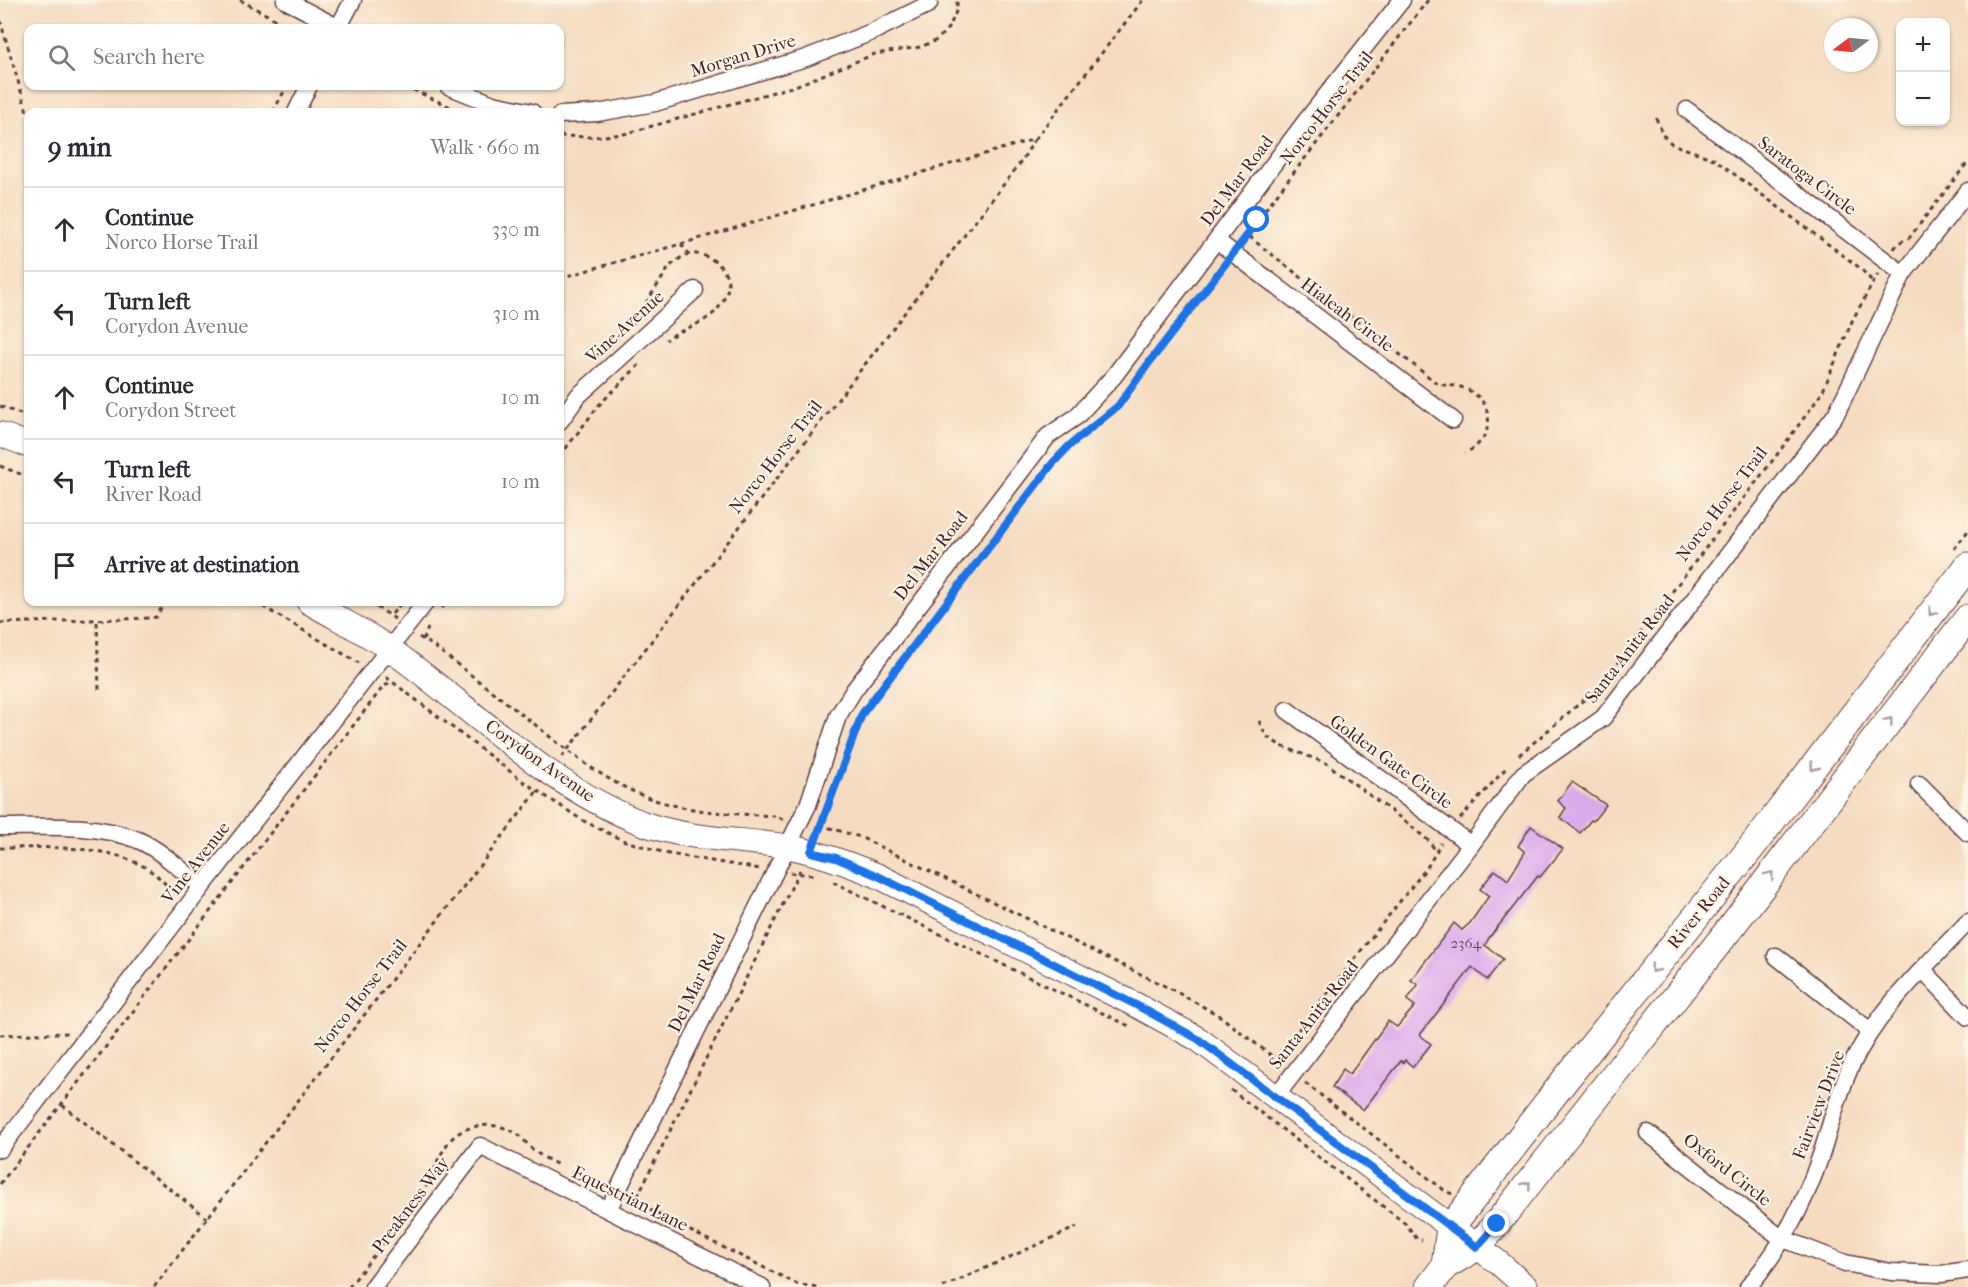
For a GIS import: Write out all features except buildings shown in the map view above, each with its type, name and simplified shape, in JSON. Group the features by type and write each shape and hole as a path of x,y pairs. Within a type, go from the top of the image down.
{"main road":[{"path":"0,434 24,443"},
{"name":"River Road","path":"1445,1265 1450,1228 1751,848 1968,566"},
{"name":"Corydon Avenue","path":"316,606 390,649 544,782 643,823 689,836 786,847 836,858 876,875 1136,1005 1198,1039 1477,1247 1526,1287"},
{"name":"River Road","path":"1429,1287 1445,1265 1477,1247 1720,940 1968,618"}],"street":[{"path":"285,0 330,24"},
{"path":"340,24 353,0"},
{"name":"Del Mar Road","path":"608,1210 808,805 838,716 854,690 1048,436 1076,417 1114,376 1305,122 1402,0"},
{"name":"Morgan Drive","path":"564,115 597,113 655,103 795,62 872,32 928,2"},
{"path":"298,108 307,90"},
{"path":"458,90 493,104 512,108"},
{"name":"Saratoga Circle","path":"1687,110 1903,274"},
{"name":"Santa Anita Road","path":"1276,1096 1471,845 1523,774 1603,718 1836,414 1903,274 1968,191"},
{"name":"Hialeah Circle","path":"1217,241 1453,420"},
{"name":"Vine Avenue","path":"564,415 578,396 696,290"},
{"name":"Vine Avenue","path":"0,1149 423,606"},
{"name":"Golden Gate Circle","path":"1287,710 1471,845"},
{"path":"1919,784 1968,833"},
{"path":"0,827 61,826 110,832 140,841 202,887"},
{"name":"Fairview Drive","path":"1748,1287 1763,1269 1802,1205 1851,1067 1870,1031 1890,1005 1968,922"},
{"path":"1776,956 1870,1031"},
{"path":"1923,970 1968,1017"},
{"name":"Oxford Circle","path":"1648,1133 1781,1238 1845,1263 1891,1272 1941,1280 1968,1270"},
{"name":"Equestrian Lane","path":"480,1146 762,1287"},
{"name":"Preakness Way","path":"373,1287 480,1146"}],"path":[{"path":"240,0 284,24"},
{"path":"564,136 594,137 642,129 795,86 875,54 920,47 937,40 950,26 957,9 957,0"},
{"name":"Norco Horse Trail","path":"154,1287 1014,172 1035,139 1143,0"},
{"name":"Norco Horse Trail","path":"635,1201 797,874 811,852 862,714 1052,464 1070,445 1118,406 1257,220 1428,0"},
{"path":"0,20 26,108"},
{"path":"275,108 285,90"},
{"path":"414,90 452,108"},
{"path":"1656,118 1663,135 1672,144 1714,159 1860,268 1873,282"},
{"path":"564,277 1035,139"},
{"name":"Norco Horse Trail","path":"1515,759 1600,686 1776,456 1822,393 1853,319 1886,261 1898,243 1909,238 1968,162"},
{"path":"1249,233 1252,239 1438,384 1468,389 1480,398 1487,406 1489,416 1485,436 1473,450 1465,453"},
{"path":"681,244 689,254"},
{"path":"0,406 24,415"},
{"path":"0,466 24,475"},
{"path":"0,623 97,622 151,618 156,616 162,606"},
{"path":"262,606 356,661 375,669 544,782 582,820 622,840 669,855 774,871 821,875"},
{"path":"391,615 399,606"},
{"path":"97,622 99,692"},
{"path":"0,1184 383,687 392,682"},
{"path":"1259,721 1266,736 1281,746 1326,763 1406,822 1429,841 1436,851"},
{"path":"1276,1058 1428,866 1451,830 1508,766"},
{"path":"0,848 83,848 113,854 130,860 165,881 174,896"},
{"path":"831,880 1137,1030"},
{"path":"0,1035 74,1033"},
{"path":"1228,1088 1373,1198 1406,1224 1417,1239 1422,1240"},
{"path":"61,1104 207,1218"},
{"path":"349,1287 423,1192 447,1144 457,1134 484,1125 500,1126 517,1133 533,1150 569,1171 597,1182 799,1285 819,1287"},
{"path":"943,1287 1077,1227"}],"route":[{"path":"1257,220 1118,406 1070,445 1052,464 862,714 811,852 836,858 876,875 1136,1005 1198,1039 1477,1247 1497,1224"}]}
